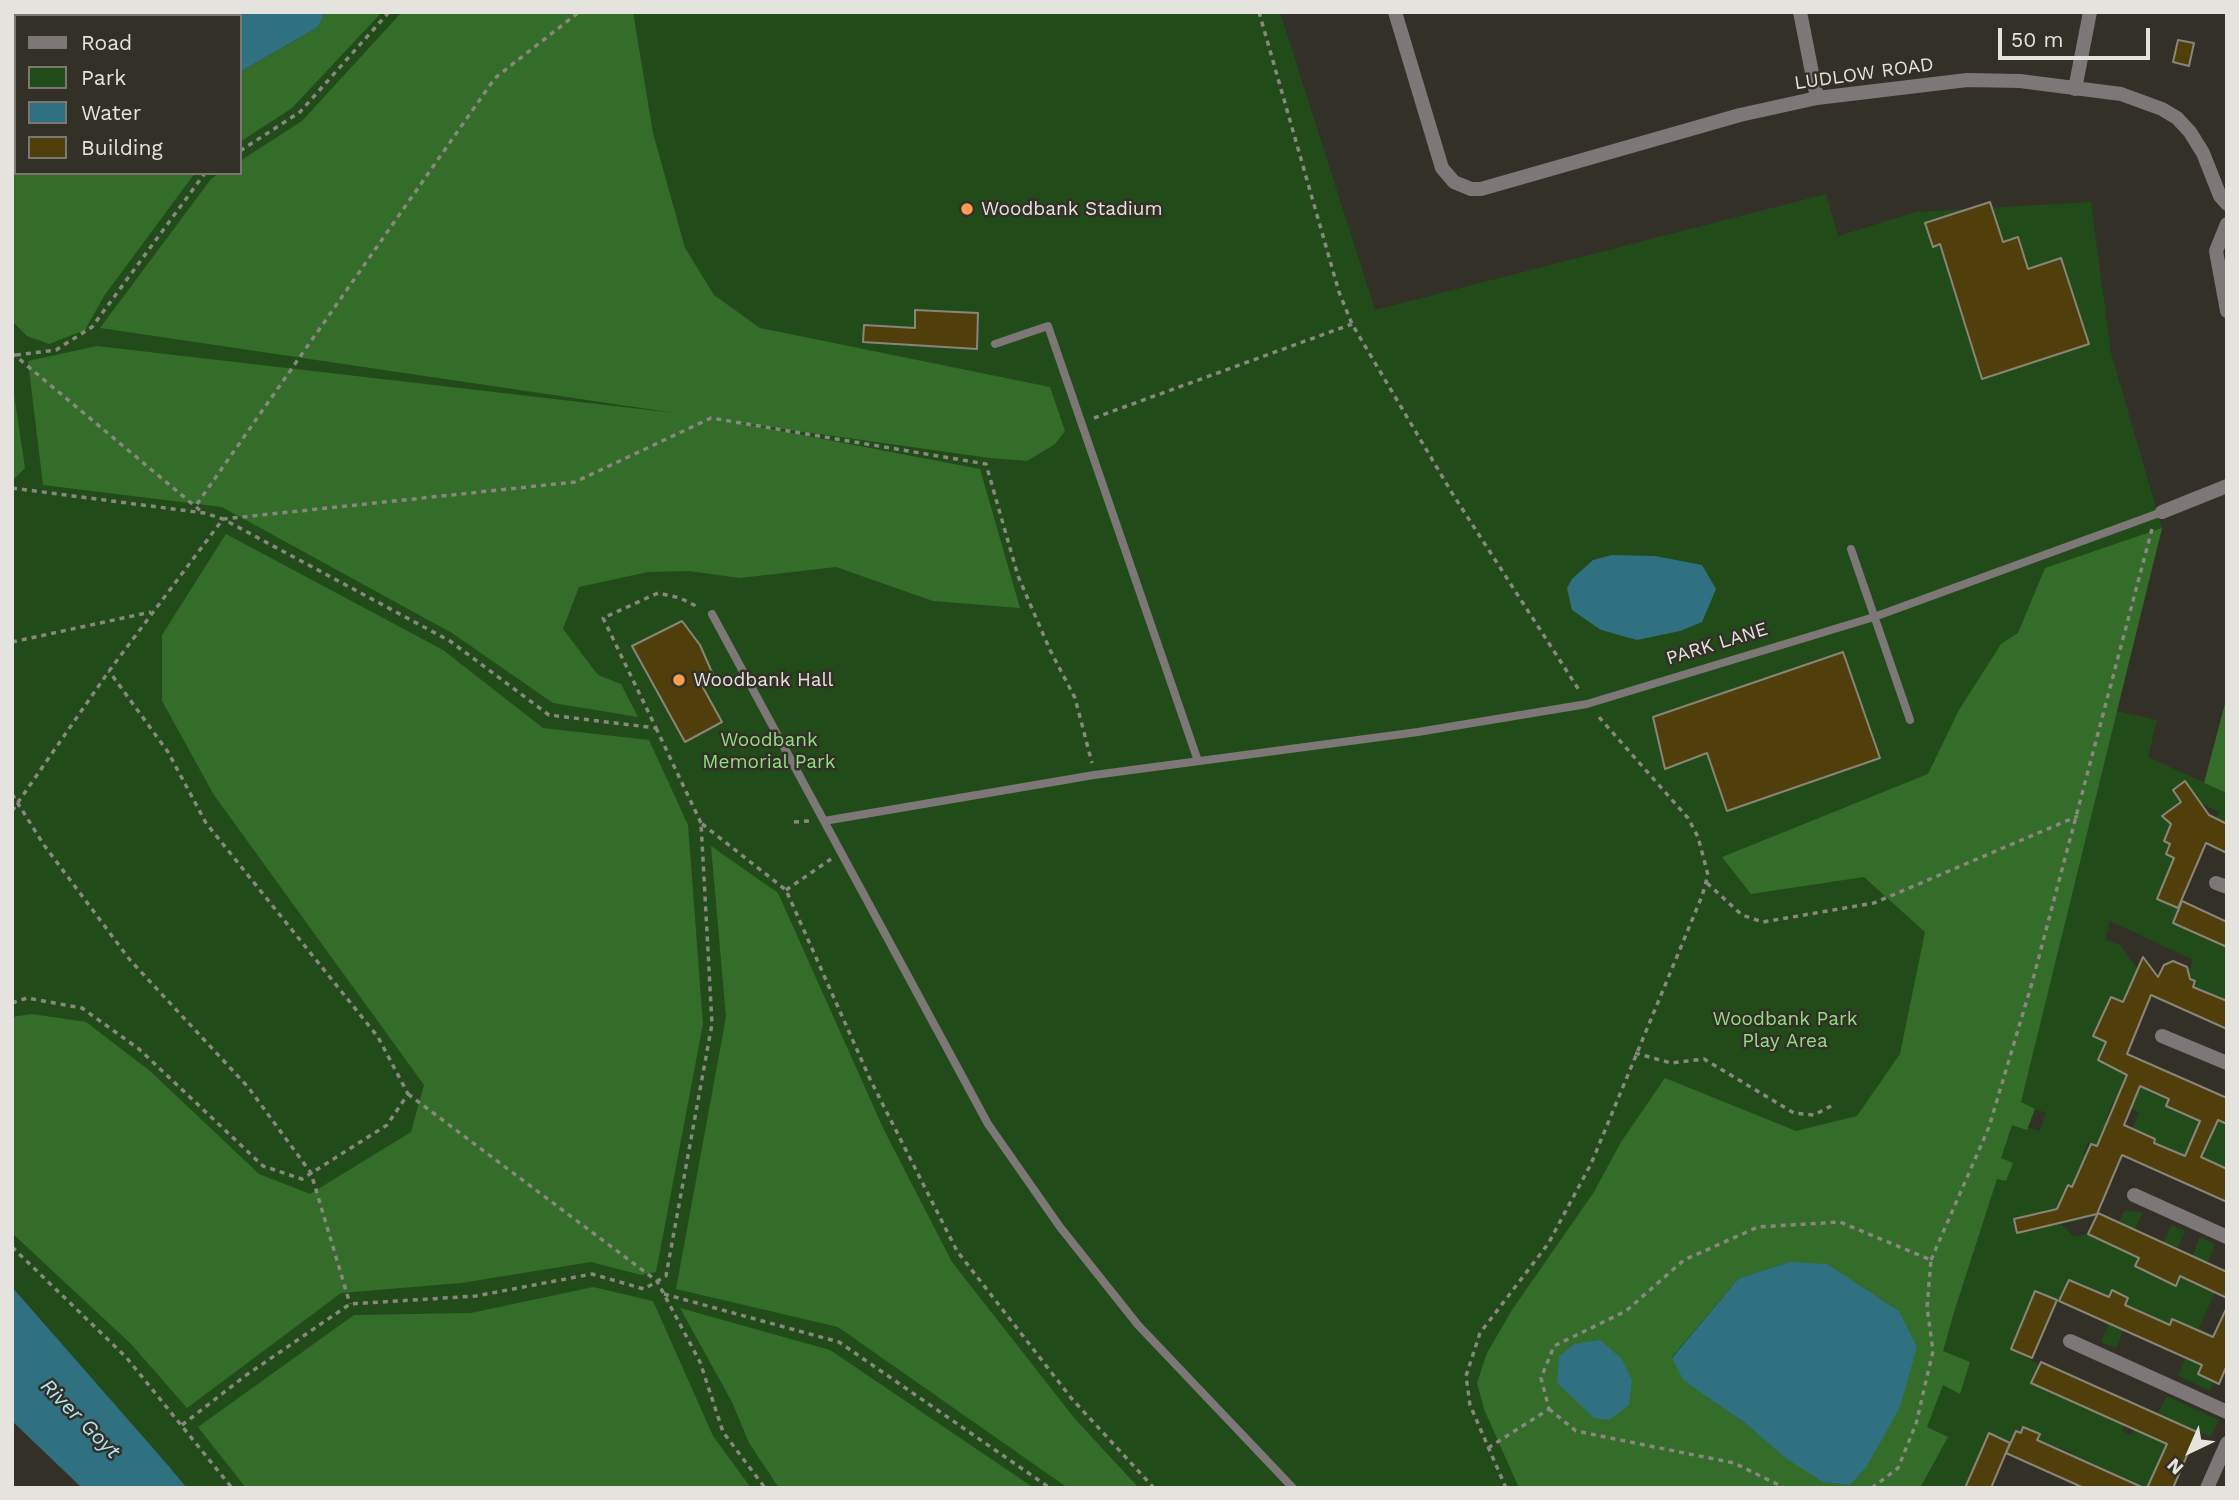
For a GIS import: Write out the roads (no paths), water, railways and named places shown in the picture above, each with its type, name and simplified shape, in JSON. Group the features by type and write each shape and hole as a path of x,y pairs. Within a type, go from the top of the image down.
{"street":[{"name":"LUDLOW ROAD","path":"1395,12 1442,168 1461,186 1481,189 1655,138 1817,98 1966,80 2020,81 2121,94 2162,109 2177,118 2203,153 2220,196 2227,204"},
{"path":"1800,12 1817,98"},
{"path":"2075,89 2090,12"},
{"path":"2227,224 2216,251 2227,311"},
{"name":"PARK LANE","path":"2159,513 2227,486"},
{"path":"2162,1036 2227,1063"},
{"path":"2134,1195 2227,1237"},
{"path":"2070,1341 2227,1412"},
{"path":"2207,1488 2227,1443"}],"lane":[{"path":"995,344 1048,326 1198,761"},
{"name":"PARK LANE","path":"824,821 1094,775 1419,732 1587,704 1874,617 2159,513"},
{"path":"1851,549 1910,720"},
{"path":"712,614 988,1124 1060,1227 1138,1325 1293,1488"}],"water":[{"path":"325,12 318,27 242,71 242,14 164,14"},
{"path":"12,52 14,52 14,175"},
{"path":"1612,555 1655,556 1702,565 1716,589 1702,622 1680,631 1637,640 1601,630 1572,610 1567,588 1572,579 1593,560"},
{"path":"1790,1262 1827,1264 1899,1311 1917,1347 1900,1407 1867,1466 1850,1485 1823,1482 1784,1457 1745,1423 1684,1381 1672,1358 1739,1278"},
{"name":"River Goyt","path":"12,1287 187,1488 82,1488 12,1421"},
{"path":"1600,1340 1622,1359 1632,1380 1629,1405 1609,1420 1594,1418 1557,1383 1559,1357 1574,1344"}],"place":[{"name":"Woodbank Stadium","path":"967,209"},
{"name":"Woodbank Hall","path":"679,680"}],"park label":[{"name":"Woodbank Memorial Park","path":"769,751"},
{"name":"Woodbank Park Play Area","path":"1785,1030"}]}
